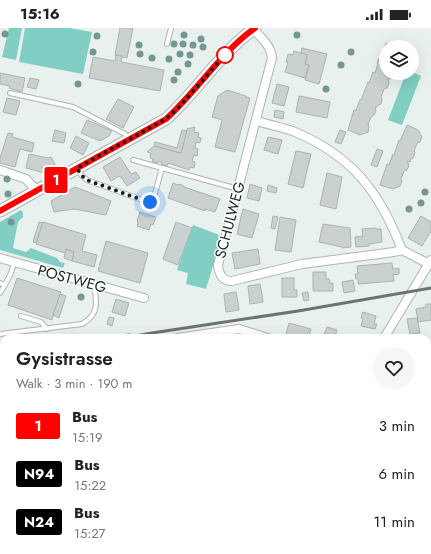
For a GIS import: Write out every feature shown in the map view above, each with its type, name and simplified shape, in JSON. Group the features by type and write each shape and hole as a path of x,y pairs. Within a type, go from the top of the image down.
{"main road":[{"path":"0,211 166,119 179,107 225,55 254,29"}],"street":[{"name":"SCHULWEG","path":"254,29 268,45 272,58 257,121 218,265 220,275 228,281 302,264 402,250"},
{"path":"257,121 293,132 329,150 359,175 369,186 385,212 402,250 430,261 386,334"},
{"path":"0,170 26,179 37,191"},
{"name":"POSTWEG","path":"0,258 94,285 147,298"},
{"path":"205,334 239,329 255,334"}],"lane":[{"path":"168,44 171,28"},
{"path":"10,93 73,107 125,134 130,140"},
{"path":"133,160 238,189"},
{"path":"77,168 81,175 87,180 150,202 154,197 162,168"},
{"path":"0,293 11,273 14,263"},
{"path":"0,283 5,285"},
{"path":"0,334 82,324 89,321 95,312 97,305 94,285"},
{"path":"21,316 41,322 47,329"}],"shaded area":[{"path":"9,28 22,28 16,60 2,57"},
{"path":"25,28 70,28 92,32 83,74 19,62"},
{"path":"419,75 421,76 402,125 388,120 403,80 419,80"},
{"path":"21,210 23,217 18,222 13,248 26,252 31,248 57,258 60,262 65,263 63,268 0,250 0,222"},
{"path":"193,225 222,236 206,289 186,284 188,273 177,270"}],"building":[{"path":"120,28 133,28 127,58 115,55"},
{"path":"302,48 327,54 319,84 305,80 309,65 305,64 307,55 301,53"},
{"path":"294,51 307,55 305,64 309,65 305,78 285,72 288,62 286,62 288,54 293,55"},
{"path":"116,55 122,56 121,62 164,70 160,91 89,78 93,57 115,61"},
{"path":"379,58 379,80 388,80 389,83 387,88 384,89 381,97 381,104 375,107 376,111 368,124 368,132 360,135 348,130 354,110 356,110 361,100 373,72 375,73"},
{"path":"0,73 25,78 22,92 9,88 10,86 0,84"},
{"path":"30,78 39,80 36,89 27,87"},
{"path":"277,84 289,87 284,106 272,103"},
{"path":"227,90 250,98 235,152 215,147 222,120 212,117 218,96"},
{"path":"299,96 330,102 327,118 296,112"},
{"path":"7,98 20,101 16,115 3,112"},
{"path":"118,99 134,107 123,128 106,119"},
{"path":"275,110 284,112 283,119 274,117"},
{"path":"87,120 112,131 109,136 100,141 81,133"},
{"path":"407,125 418,130 422,137 420,142 417,143 413,158 410,162 407,161 409,165 407,170 404,171 400,186 393,189 380,185 387,164 389,165"},
{"path":"195,127 194,132 199,133 198,137 201,138 200,143 196,142 195,148 198,149 197,156 194,155 192,161 195,162 194,168 190,167 189,170 168,163 167,166 161,164 162,162 152,162 153,159 150,158 151,153 147,152 154,146 181,153 187,129"},
{"path":"55,130 66,133 64,143 52,141"},
{"path":"182,130 187,131 181,153 154,146 155,142 177,148"},
{"path":"340,130 346,132 341,144 335,142"},
{"path":"8,133 13,134 12,137 34,143 32,152 20,149 15,167 0,163 0,158"},
{"path":"76,136 89,143 83,155 70,148"},
{"path":"268,137 282,140 278,154 264,150"},
{"path":"377,149 383,151 377,167 371,165"},
{"path":"296,151 311,154 303,188 288,184"},
{"path":"29,154 48,158 51,157 57,168 45,175 44,173 26,168"},
{"path":"120,157 131,174 136,172 140,178 127,186 119,176 111,181 103,167"},
{"path":"327,173 342,177 336,209 320,205"},
{"path":"173,183 220,199 215,212 205,209 205,211 168,198"},
{"path":"250,184 262,188 259,201 247,198"},
{"path":"268,185 277,188 276,193 267,191"},
{"path":"75,187 111,201 106,215 74,209 54,212 51,201"},
{"path":"243,209 259,214 252,238 237,234"},
{"path":"140,212 156,217 149,230 137,226"},
{"path":"273,216 278,217 275,229 271,228"},
{"path":"421,216 431,222 431,231 422,246 408,238"},
{"path":"280,217 296,220 291,252 275,250"},
{"path":"39,222 43,223 37,243 33,242"},
{"path":"43,222 86,235 82,251 97,255 94,267 72,261 74,252 66,249 65,253 36,244"},
{"path":"176,222 192,228 178,265 163,259"},
{"path":"323,224 350,228 351,247 342,248 319,242"},
{"path":"362,229 381,229 382,242 369,244 369,246 356,247 355,237 363,236"},
{"path":"106,241 148,253 140,283 98,271"},
{"path":"66,249 74,252 72,261 64,258"},
{"path":"258,249 260,264 235,269 232,253"},
{"path":"392,263 393,269 399,268 399,274 393,275 394,281 358,284 358,279 356,279 355,274 358,274 357,266"},
{"path":"313,272 326,272 326,279 329,279 330,283 333,283 333,291 313,291"},
{"path":"17,278 61,292 52,320 8,305"},
{"path":"282,278 294,278 294,290 297,290 297,297 282,297"},
{"path":"353,280 355,291 344,293 342,282"},
{"path":"260,284 263,302 250,304 248,286"},
{"path":"236,292 239,310 226,312 224,294"},
{"path":"308,292 309,300 304,301 302,293"},
{"path":"60,294 66,296 59,318 53,315"},
{"path":"116,299 129,303 125,316 112,312"},
{"path":"426,304 431,304 431,320 418,322 416,309 426,307"},
{"path":"363,312 376,316 374,324 377,324 375,329 361,326"},
{"path":"109,317 114,318 112,326 107,324"},
{"path":"417,318 420,333 410,334 407,319"},
{"path":"289,323 311,329 309,334 286,334"},
{"path":"327,327 337,330 336,334 324,334"}],"railway":[{"path":"146,334 298,311 431,288"}],"bus line":[{"name":"1","path":"0,211 166,119 179,107 225,55 255,28"}],"route":[{"path":"150,202 87,180 81,175 77,168 166,119 179,107 225,55"}]}
